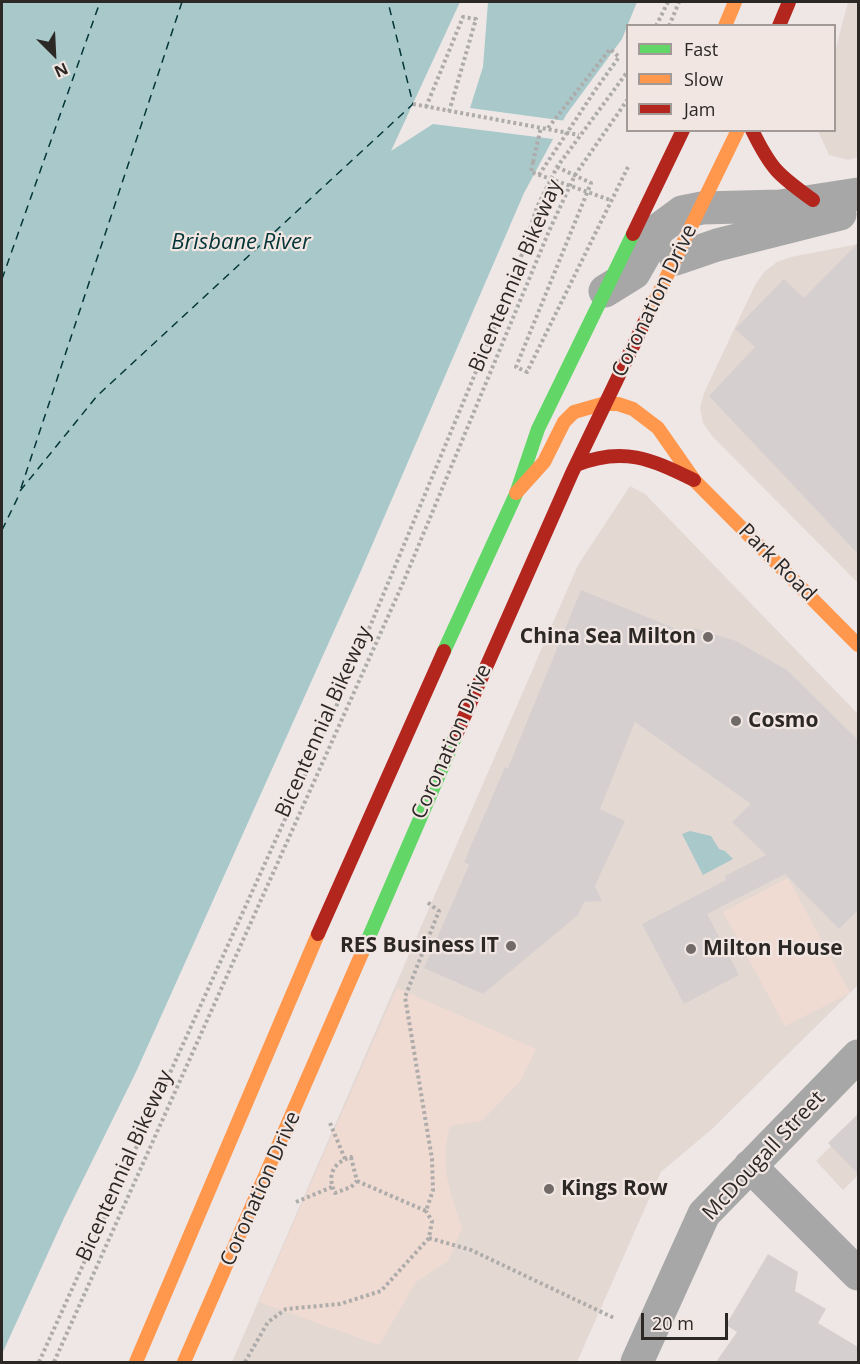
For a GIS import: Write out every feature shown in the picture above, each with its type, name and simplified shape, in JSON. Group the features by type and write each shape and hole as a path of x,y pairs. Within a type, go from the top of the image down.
{"main road":[{"path":"726,24 735,2"},
{"path":"780,24 789,2"},
{"name":"Coronation Drive","path":"136,1362 352,855 516,494 538,429 682,132"},
{"name":"Coronation Drive","path":"184,1362 305,1090 422,812 576,465 737,132"},
{"path":"754,132 764,155 779,176 813,200"},
{"name":"Park Road","path":"516,494 539,469 571,414 591,406 605,404 617,404 639,410 675,449 695,481 858,645"},
{"name":"Park Road","path":"576,465 599,456 623,454 651,459 695,481"}],"street":[{"path":"605,291 634,273 660,230 668,221 682,212 702,208 739,209 858,194"},
{"path":"676,259 858,208"},
{"name":"McDougall Street","path":"637,1362 704,1214 858,1056"},
{"path":"750,1166 858,1274"}],"path":[{"path":"657,24 668,2"},
{"path":"670,24 679,2"},
{"path":"426,107 463,17 476,19 449,112"},
{"path":"539,175 620,57 610,49 548,128"},
{"path":"39,1362 344,689 512,285 537,207 557,167 626,72"},
{"name":"Bicentennial Bikeway","path":"54,1362 402,583 549,231 575,175 626,100"},
{"path":"413,104 579,135"},
{"path":"426,107 541,127"},
{"path":"541,127 531,172 610,200"},
{"path":"557,167 591,183 516,367 527,372 633,157"},
{"path":"426,1210 433,1190 432,1159 405,997 439,911 427,902"},
{"path":"330,1123 345,1159"},
{"path":"351,1157 357,1181 351,1187 335,1193 330,1177 335,1166 351,1157"},
{"path":"245,1362 268,1322 286,1309 340,1304 381,1292 429,1238 432,1221 426,1210 357,1181"},
{"path":"296,1202 332,1187"},
{"path":"429,1238 471,1250 614,1318"}],"shaded area":[{"path":"848,2 858,2 858,157 848,160 829,155 818,132 836,132 836,47"},
{"path":"858,244 858,583 712,436 703,423 700,408 704,393 755,285 764,272 777,262 791,257"},
{"path":"630,486 645,494 858,714 858,985 712,1129 661,1172 577,1362 232,1362 578,565"},
{"path":"788,878 850,993 785,1026 723,912"},
{"path":"397,988 536,1049 520,1081 482,1121 450,1126 445,1153 447,1177 462,1227 448,1261 416,1282 379,1345 259,1302"},
{"path":"858,1119 858,1175 843,1190 816,1161"}],"water":[{"name":"Brisbane River","path":"2,2 637,2 628,24 626,24 622,39 566,115 524,193 360,573 136,1072 64,1218 2,1354"},
{"path":"690,831 711,836 719,849 725,851 733,859 703,875 682,834"}],"pier":[{"path":"460,2 488,2 483,67 470,108 566,121 553,139 433,124 391,151"}],"building":[{"path":"858,243 858,554 709,396 755,347 735,329 784,279 804,298"},
{"path":"581,590 691,635 694,628 736,641 787,670 858,740 858,910 839,929 785,874 707,914 739,975 684,1004 642,924 726,880 725,876 766,855 732,822 751,804 635,722 600,809 625,821 595,886 602,901 584,902 578,915 483,994 424,968 469,865 464,862 505,767 508,768"},
{"path":"858,1114 858,1174 828,1143"},
{"path":"768,1254 798,1272 795,1291 826,1309 818,1323 858,1347 858,1362 716,1362 737,1332 726,1325"}],"ferry route":[{"path":"2,279 100,2"},
{"path":"21,488 182,2"},
{"path":"20,491 97,396 413,104 388,2"},
{"path":"2,530 20,493"}],"traffic: fast":[{"path":"444,651 516,494 538,429 633,234"},
{"path":"362,953 457,733"}],"traffic: slow":[{"path":"726,24 735,2"},
{"path":"646,319 737,132"},
{"path":"516,493 544,462 564,422 574,412 602,404 618,404 633,409 658,428 695,481 858,645"},
{"path":"136,1362 318,934"},
{"path":"184,1362 362,953"}],"traffic: jam":[{"path":"780,24 789,2"},
{"path":"633,234 682,132"},
{"path":"753,132 776,170 813,200"},
{"path":"457,733 572,473 646,319"},
{"path":"576,465 608,456 623,456 650,461 694,480"},
{"path":"318,934 444,651"}],"place":[{"name":"China Sea Milton","path":"708,637"},
{"name":"Cosmo","path":"736,721"},
{"name":"RES Business IT","path":"511,946"},
{"name":"Milton House","path":"691,949"},
{"name":"Kings Row","path":"549,1189"}]}
